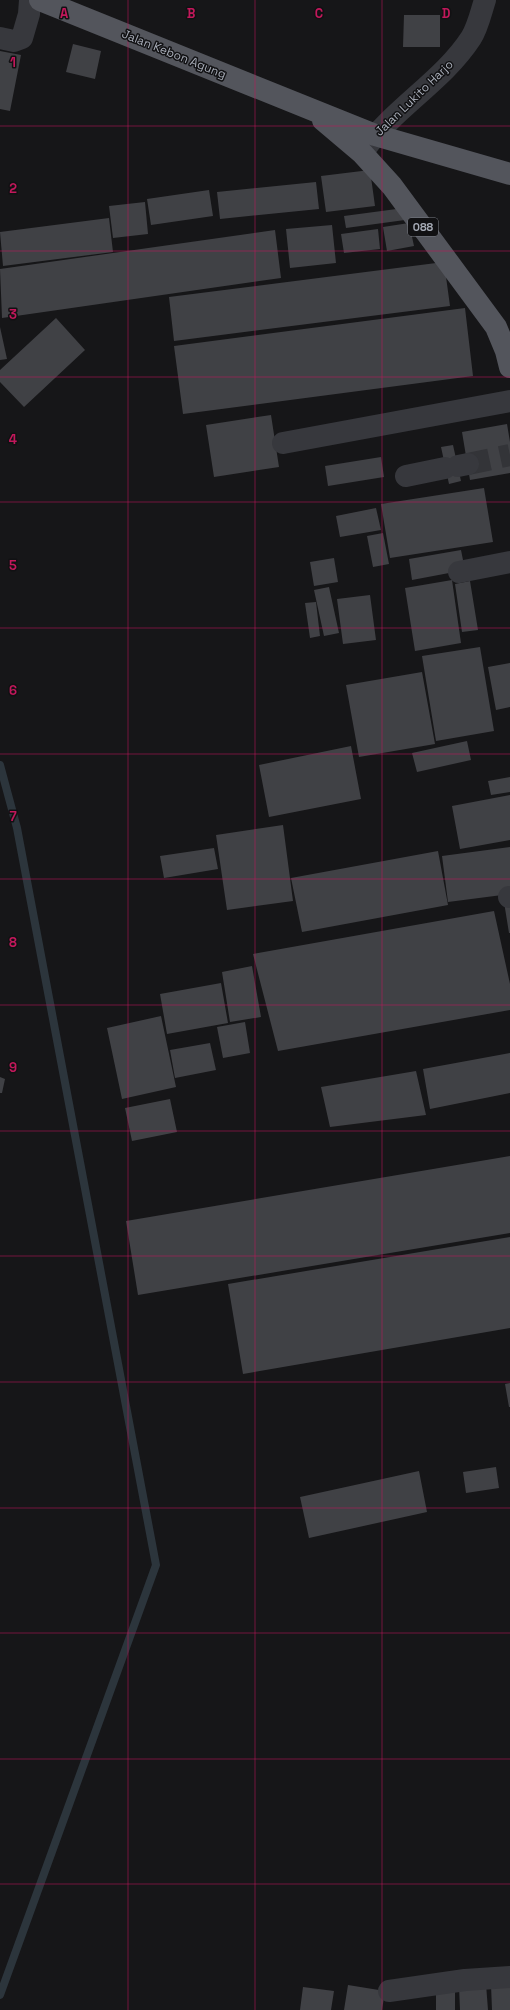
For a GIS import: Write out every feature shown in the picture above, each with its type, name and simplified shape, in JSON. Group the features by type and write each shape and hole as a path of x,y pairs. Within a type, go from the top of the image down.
{"main road":[{"name":"Jalan Kebon Agung","path":"40,0 374,135 510,174"},
{"name":"Jalan Kebon Agung","path":"309,108 362,153 392,186 496,327 506,351 510,367"}],"street":[{"path":"0,38 14,41 22,38 29,14 30,0"},
{"name":"Jalan Lukito Harjo","path":"362,153 374,135 447,68 472,37 485,0"},
{"path":"283,443 510,401"},
{"path":"406,476 457,466"},
{"path":"459,572 510,562"},
{"path":"389,1991 465,1980 510,1977"}],"building":[{"path":"404,15 440,15 440,47 403,47"},
{"path":"73,44 101,51 95,79 66,72"},
{"path":"0,51 21,55 10,111 0,109"},
{"path":"370,170 375,206 326,212 321,176"},
{"path":"316,182 319,209 220,219 217,192"},
{"path":"209,190 213,216 151,225 147,199"},
{"path":"145,202 148,234 113,238 109,206"},
{"path":"404,208 405,220 346,228 344,216"},
{"path":"109,218 113,252 3,266 0,232"},
{"path":"409,223 414,246 387,251 383,227"},
{"path":"332,225 336,263 290,268 286,229"},
{"path":"378,229 380,249 344,253 341,234"},
{"path":"275,230 281,278 2,318 0,269"},
{"path":"444,262 450,306 174,341 169,297"},
{"path":"465,308 473,376 183,414 174,346"},
{"path":"56,318 85,350 24,407 0,382 0,370"},
{"path":"0,327 7,359 0,360"},
{"path":"271,415 279,467 214,477 206,425"},
{"path":"507,424 510,442 510,473 470,480 462,432"},
{"path":"453,445 461,481 449,484 441,447"},
{"path":"381,457 384,477 328,486 325,466"},
{"path":"484,488 493,542 390,558 381,504"},
{"path":"376,508 381,530 340,537 336,516"},
{"path":"383,533 389,564 373,567 367,536"},
{"path":"461,550 465,570 412,580 409,559"},
{"path":"334,558 338,582 314,586 310,562"},
{"path":"452,580 461,643 415,651 405,588"},
{"path":"470,581 478,630 462,632 455,584"},
{"path":"329,587 339,633 324,636 314,590"},
{"path":"370,595 376,640 343,644 337,599"},
{"path":"316,602 320,636 310,638 305,603"},
{"path":"480,647 494,731 436,741 422,656"},
{"path":"510,663 510,707 496,710 488,667"},
{"path":"422,672 435,744 359,757 346,685"},
{"path":"467,741 471,760 417,772 412,753"},
{"path":"351,746 361,799 269,817 259,765"},
{"path":"510,777 510,792 491,795 488,781"},
{"path":"510,795 510,840 460,849 452,806"},
{"path":"283,825 293,901 227,910 216,835"},
{"path":"510,847 510,894 448,902 442,856"},
{"path":"214,848 218,869 164,878 160,856"},
{"path":"438,851 448,905 302,932 291,878"},
{"path":"510,901 510,933 509,933 504,902"},
{"path":"494,911 510,984 510,1010 278,1051 253,954"},
{"path":"252,966 261,1017 230,1022 222,972"},
{"path":"221,983 228,1023 167,1034 160,994"},
{"path":"161,1016 176,1087 122,1099 107,1028"},
{"path":"245,1022 250,1053 223,1058 217,1027"},
{"path":"210,1043 216,1070 175,1078 170,1050"},
{"path":"510,1053 510,1093 430,1109 423,1069"},
{"path":"416,1071 426,1115 330,1127 321,1087"},
{"path":"0,1077 5,1079 2,1093 0,1093"},
{"path":"170,1099 177,1132 132,1141 125,1108"},
{"path":"510,1156 510,1233 138,1295 126,1221"},
{"path":"510,1237 510,1328 243,1374 228,1284"},
{"path":"510,1383 510,1407 509,1407 505,1384"},
{"path":"496,1467 499,1488 466,1493 463,1472"},
{"path":"419,1471 427,1512 309,1538 300,1497"},
{"path":"486,1984 488,2010 460,2010 459,1986"},
{"path":"510,1984 510,2010 492,2010 491,1985"},
{"path":"348,1985 385,1991 382,2010 344,2010"},
{"path":"303,1987 334,1991 331,2010 300,2010"},
{"path":"455,1987 455,2010 436,2010 436,1988"}],"waterway":[{"path":"0,765 17,828 156,1565 0,1995"}],"tunnel":[{"path":"468,464 510,455"}]}
